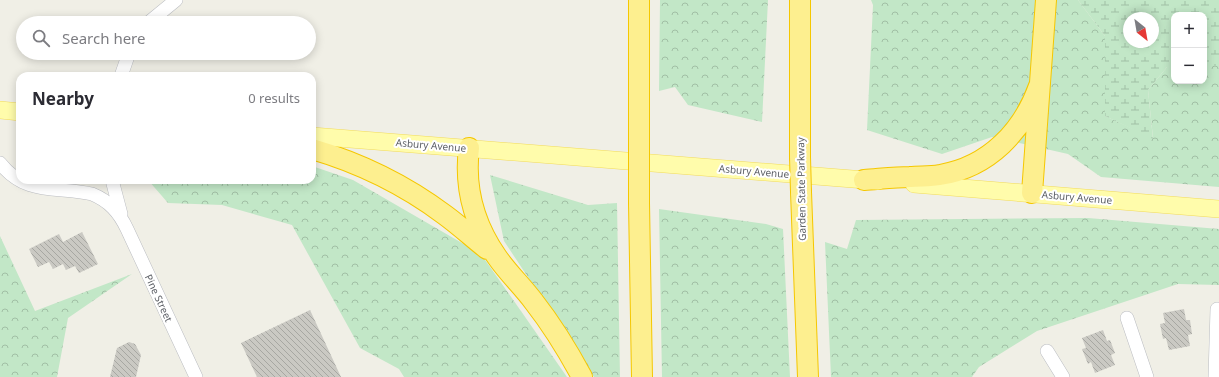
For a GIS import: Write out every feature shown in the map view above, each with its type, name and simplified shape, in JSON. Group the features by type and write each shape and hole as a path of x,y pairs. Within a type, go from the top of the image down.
{"highway":[{"path":"639,0 638,203 642,377"},
{"name":"Garden State Parkway","path":"800,0 800,157 808,377"},
{"path":"799,49 809,0"},
{"path":"1032,193 1046,0"},
{"path":"864,180 938,176 957,171 976,163 996,150 1014,133 1028,112 1039,86"},
{"path":"469,148 467,170 472,204 485,237 498,258 535,302 582,377"},
{"path":"316,150 354,164 404,188 445,214 498,258"}],"main road":[{"path":"0,110 16,112"},
{"name":"Asbury Avenue","path":"316,136 1219,208"}],"street":[{"path":"157,16 176,0"},
{"path":"122,72 127,60"},
{"name":"Pine Street","path":"0,164 7,173 16,179"},
{"name":"Pine Street","path":"27,184 32,186 83,192 99,197 110,204 123,219"},
{"name":"Pine Street","path":"113,184 123,219 196,377"},
{"path":"1214,377 1217,309"},
{"path":"1127,318 1147,377"},
{"path":"1046,351 1063,377"}],"green space":[{"path":"660,0 768,0 762,122 688,105 675,87 659,91"},
{"path":"871,0 1078,0 1105,36 1105,116 1153,138 1148,90 1167,67 1171,67 1171,84 1207,84 1207,66 1219,66 1219,187 1101,177 1068,154 992,137 942,154 867,130 873,5"},
{"path":"1078,0 1219,0 1219,66 1207,66 1207,12 1171,12 1171,67 1167,67 1148,90 1153,139 1105,116 1105,36"},
{"path":"316,167 353,180 481,254 567,377 404,377 399,369 360,348 292,225 222,205 168,203 151,184 316,184"},
{"path":"490,175 588,205 617,203 620,377 594,377 504,241"},
{"path":"659,209 766,224 783,229 790,377 662,377"},
{"path":"1088,218 1219,229 1219,285 1178,284 1037,331 979,367 972,377 831,377 825,242 847,249 856,220"},
{"path":"0,236 35,311 132,274 68,318 57,377 0,377"}],"building":[{"path":"82,232 98,264 79,273 75,266 66,270 63,264 53,269 49,262 38,267 29,249 59,234 63,242"},
{"path":"1184,309 1186,320 1190,320 1192,334 1188,335 1190,346 1169,350 1166,338 1163,339 1160,324 1165,323 1163,313"},
{"path":"310,310 341,377 257,377 241,343"},
{"path":"1103,330 1107,341 1110,340 1115,353 1111,355 1115,365 1095,373 1091,362 1088,364 1082,349 1086,348 1082,338"},
{"path":"129,342 135,344 141,355 136,377 110,377 117,348"}]}
